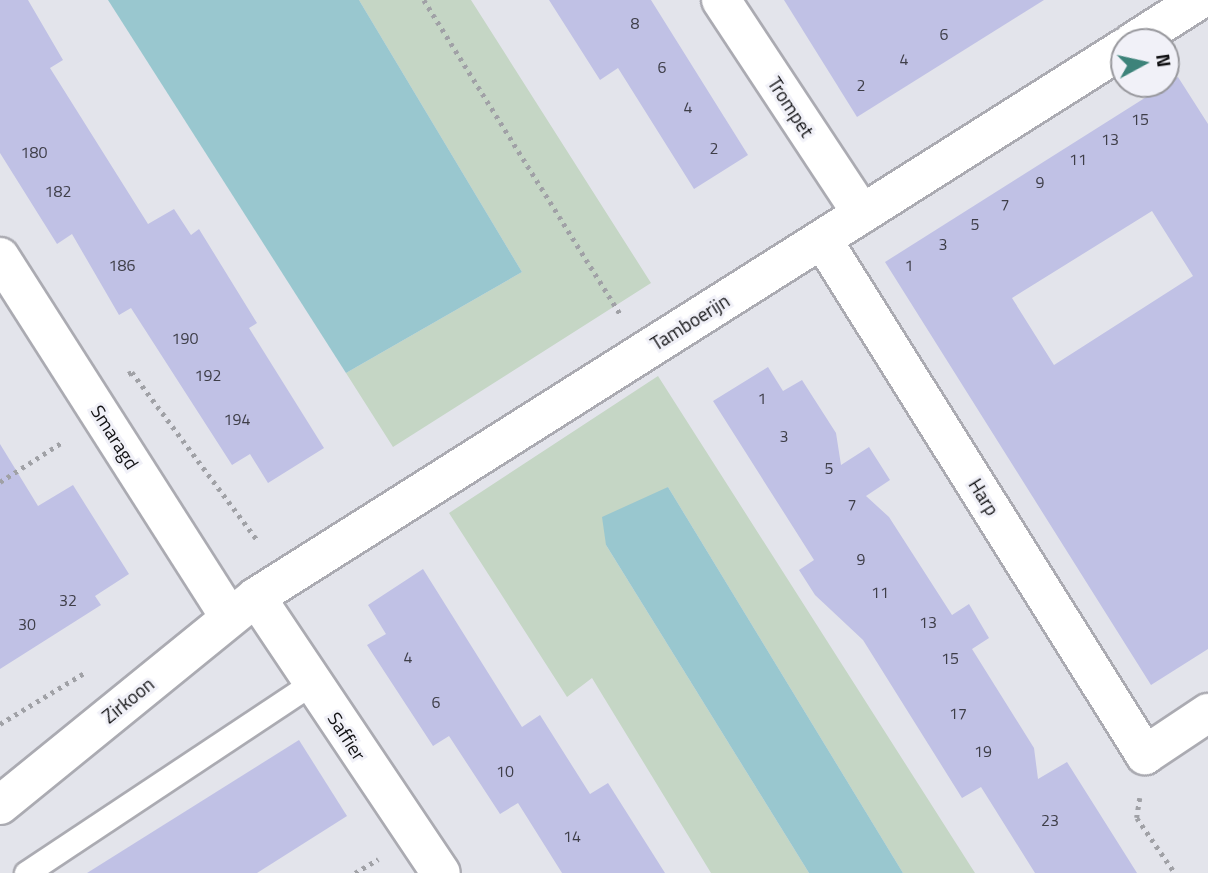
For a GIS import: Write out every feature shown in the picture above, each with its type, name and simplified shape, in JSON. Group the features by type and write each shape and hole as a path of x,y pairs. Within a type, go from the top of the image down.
{"street":[{"name":"Trompet","path":"721,0 862,214"},
{"path":"1155,28 1199,0"},
{"name":"Tamboerijn","path":"257,598 1110,57"},
{"name":"Harp","path":"822,239 1145,755"},
{"name":"Smaragd","path":"0,257 96,408 257,598"},
{"name":"Saffier","path":"257,598 441,873"},
{"name":"Zirkoon","path":"0,805 257,598"},
{"path":"1145,755 1208,713"}],"lane":[{"path":"26,873 312,683"}],"path":[{"path":"424,0 643,352"},
{"path":"0,482 96,408 132,372 257,598"},
{"path":"1145,755 1137,818 1175,873"}],"green space":[{"path":"359,0 471,0 651,283 393,447 346,373 522,272"},
{"path":"658,376 975,873 903,873 668,487 606,545 809,873 711,873 592,678 567,697 449,513"}],"water":[{"path":"108,0 359,0 522,272 346,373"},
{"path":"668,487 903,873 809,873 606,545 602,517"}],"building":[{"path":"0,0 28,0 63,60 50,68 148,224 174,209 191,235 199,229 257,323 249,328 324,448 268,483 250,454 232,465 131,308 119,315 72,234 57,244 0,153"},
{"path":"549,0 651,0 748,155 694,189 618,68 600,80"},
{"path":"784,0 1044,0 857,117"},
{"path":"1180,80 1208,124 1208,649 1151,685 885,262 1145,98 1180,98","holes":["1152,211 1193,276 1054,365 1012,298"]},
{"path":"768,367 783,391 802,380 836,433 841,465 869,447 890,480 866,496 889,517 952,615 969,604 989,638 972,649 1034,748 1038,779 1067,762 1137,873 1035,873 981,787 962,798 863,640 815,595 799,570 814,560 713,401"},
{"path":"0,444 38,506 73,485 129,574 95,596 101,605 0,669"},
{"path":"423,569 522,727 540,715 590,794 608,783 665,873 562,873 518,803 500,814 449,736 433,746 367,645 386,634 368,605"},
{"path":"299,740 347,816 257,873 87,873"}]}
